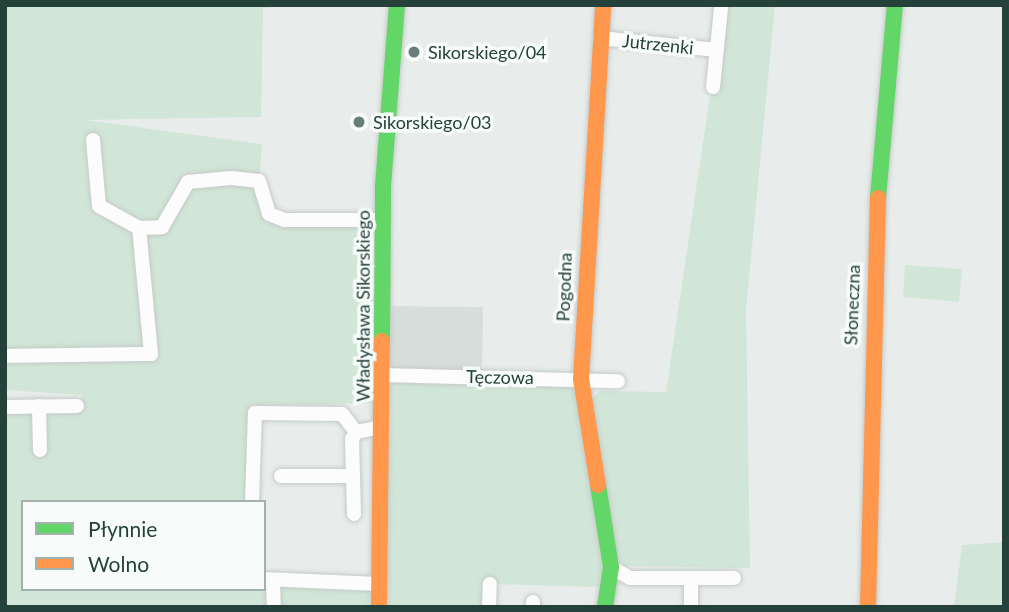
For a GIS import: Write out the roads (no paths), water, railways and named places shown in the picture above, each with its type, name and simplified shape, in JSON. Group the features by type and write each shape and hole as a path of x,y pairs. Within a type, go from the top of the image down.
{"street":[{"name":"Władysława Sikorskiego","path":"379,607 383,220 397,5"},
{"name":"Pogodna","path":"603,5 581,379 611,567 604,587 605,607"},
{"name":"Słoneczna","path":"868,607 873,264 895,5"},
{"name":"Jutrzenki","path":"713,87 721,8"},
{"name":"Jutrzenki","path":"600,38 716,50"},
{"path":"93,140 99,206 139,228 162,227 188,182 231,178 259,181 269,214 285,220 383,220"},
{"path":"5,355 151,354 139,228"},
{"name":"Tęczowa","path":"382,375 618,381"},
{"path":"38,406 40,450"},
{"path":"5,407 77,406"},
{"path":"252,500 255,413 342,414 356,432 352,476 354,514"},
{"path":"356,432 381,427"},
{"path":"281,476 352,476"},
{"path":"611,567 630,578 734,578"},
{"path":"691,578 691,607"},
{"path":"274,607 269,581 379,584"},
{"path":"489,607 490,584"}],"place":[{"name":"Sikorskiego/04","path":"414,52"},
{"name":"Sikorskiego/03","path":"359,122"}]}
